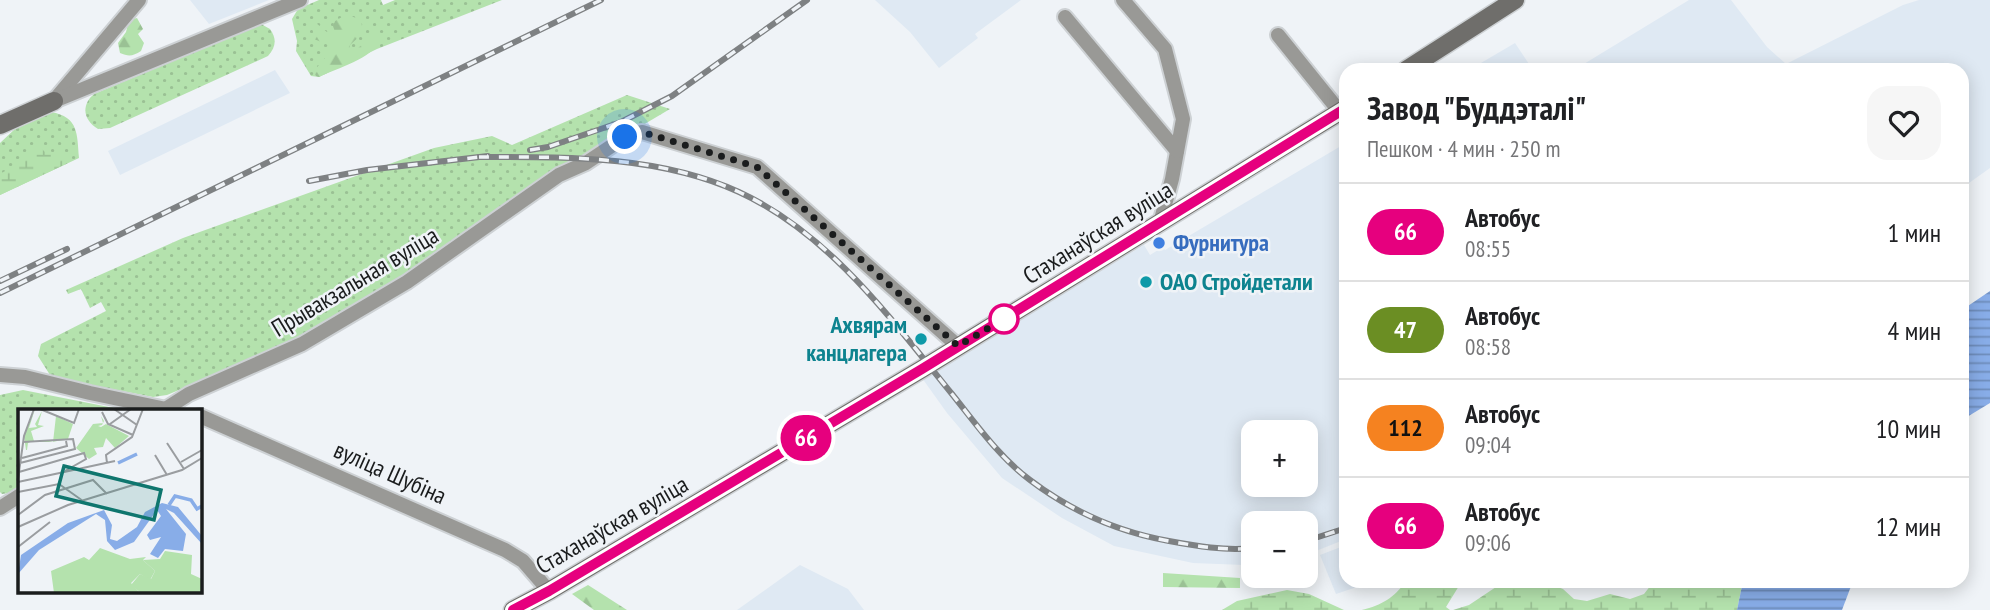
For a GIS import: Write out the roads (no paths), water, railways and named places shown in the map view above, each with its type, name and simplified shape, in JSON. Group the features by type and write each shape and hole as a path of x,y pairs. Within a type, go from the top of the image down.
{"street":[{"path":"54,101 139,0"},
{"path":"0,125 300,0"},
{"path":"1124,0 1165,49 1183,119 1160,223"},
{"path":"1417,63 1515,0"},
{"path":"1065,17 1177,151"},
{"path":"1278,35 1339,105"},
{"name":"Стаханаўская вуліца","path":"513,610 958,346 1339,112"},
{"name":"Прывакзальная вуліца","path":"170,409 189,394 302,344 407,282 559,174 586,163 625,137 642,132 757,167 958,346"},
{"path":"0,375 25,377 165,409"},
{"name":"вуліца Шубіна","path":"201,416 505,550 523,561 549,591"},
{"path":"0,508 18,497"}],"water":[{"path":"1990,291 1990,403 1969,416 1969,305"},
{"path":"1742,588 1850,588 1842,610 1737,610"}],"railway":[{"path":"0,293 601,0"},
{"path":"530,150 548,147 621,122 672,96 807,0"},
{"path":"309,181 367,170 488,156"},
{"path":"479,157 578,158 644,165 708,180 739,192 802,231 857,281 998,451 1046,491 1079,511 1132,532 1200,546 1241,549"},
{"path":"0,281 67,249"},
{"path":"1318,537 1339,530"}],"place":[{"name":"Фурнитура","path":"1159,243"},
{"name":"ОАО Стройдетали","path":"1146,282"},
{"name":"Ахвярам канцлагера","path":"921,339"}]}
